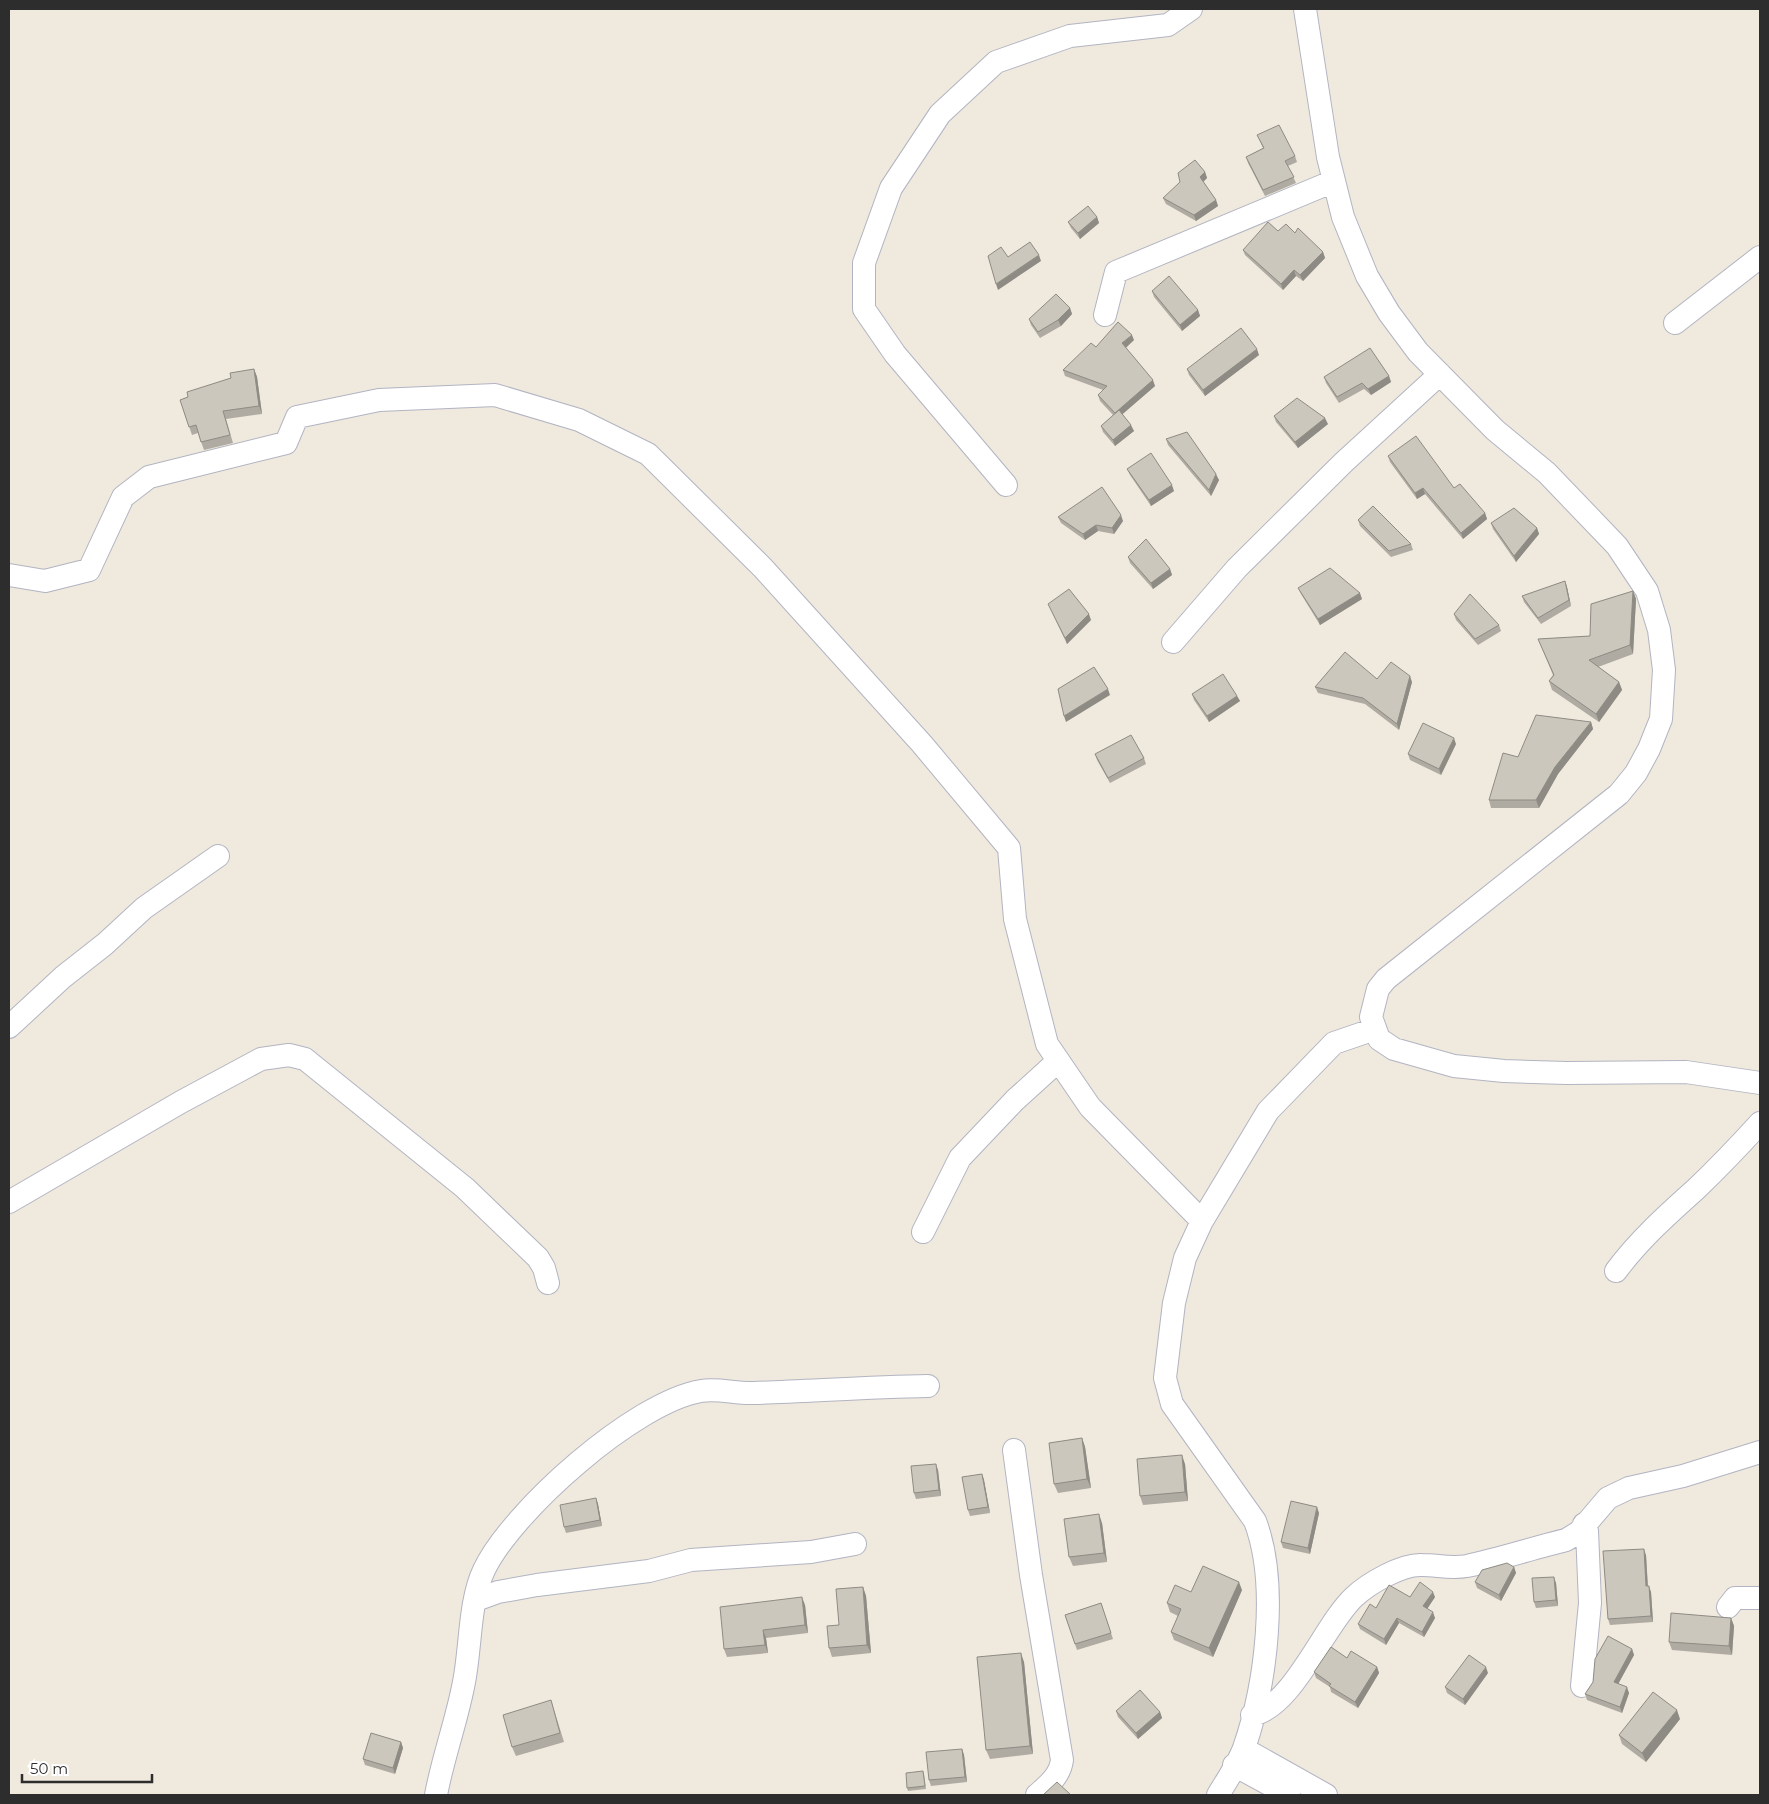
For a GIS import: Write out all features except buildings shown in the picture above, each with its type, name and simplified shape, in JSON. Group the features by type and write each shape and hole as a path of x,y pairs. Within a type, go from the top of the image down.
{"street":[{"path":"1006,485 895,354 864,308 864,263 891,188 940,114 996,62 1070,36 1168,26 1192,9"},
{"path":"1305,9 1328,157 1343,217 1367,276 1389,313 1418,352 1495,430 1546,474 1617,546 1647,591 1659,630 1664,670 1661,719 1649,749 1636,773 1619,794 1386,979 1378,989 1371,1017 1379,1039 1394,1049 1454,1066 1504,1071 1567,1073 1686,1072 1760,1083"},
{"path":"1105,316 1116,272 1334,182"},
{"path":"1675,323 1760,257"},
{"path":"1173,642 1237,568 1344,462 1440,374"},
{"path":"9,575 45,581 89,570 122,497 149,477 286,443 297,418 379,400 495,395 579,420 648,454 764,568 922,744 1009,848 1015,920 1047,1044 1090,1106 1202,1221"},
{"path":"9,1026 144,908 218,856"},
{"path":"1218,1795 1239,1757 1262,1677 1268,1575 1263,1544 1255,1521 1172,1404 1164,1378 1174,1303 1185,1258 1202,1221 1268,1112 1334,1043 1375,1029"},
{"path":"9,1202 181,1102 261,1059 289,1055 305,1059 465,1188 538,1258 544,1268 548,1283"},
{"path":"923,1232 960,1158 1015,1100 1058,1061"},
{"path":"1616,1271 1630,1252 1650,1231 1697,1188 1760,1123"},
{"path":"436,1795 440,1769 464,1684 476,1600 483,1571 493,1553 508,1534 581,1459 617,1431 652,1410 699,1391 713,1389 752,1393 928,1386"},
{"path":"1014,1450 1031,1575 1062,1760 1061,1768 1055,1778 1038,1795"},
{"path":"1252,1715 1264,1713 1300,1674 1354,1597 1393,1572 1408,1566 1421,1564 1442,1568 1466,1566 1566,1540 1574,1537 1608,1498 1629,1488 1683,1476 1760,1452"},
{"path":"1582,1686 1590,1603 1587,1531 1584,1524"},
{"path":"476,1600 498,1592 537,1585 649,1572 691,1560 811,1552 855,1544"},
{"path":"1728,1607 1734,1598 1760,1598"},
{"path":"1239,1757 1288,1795"},
{"path":"1239,1757 1326,1795"}]}
